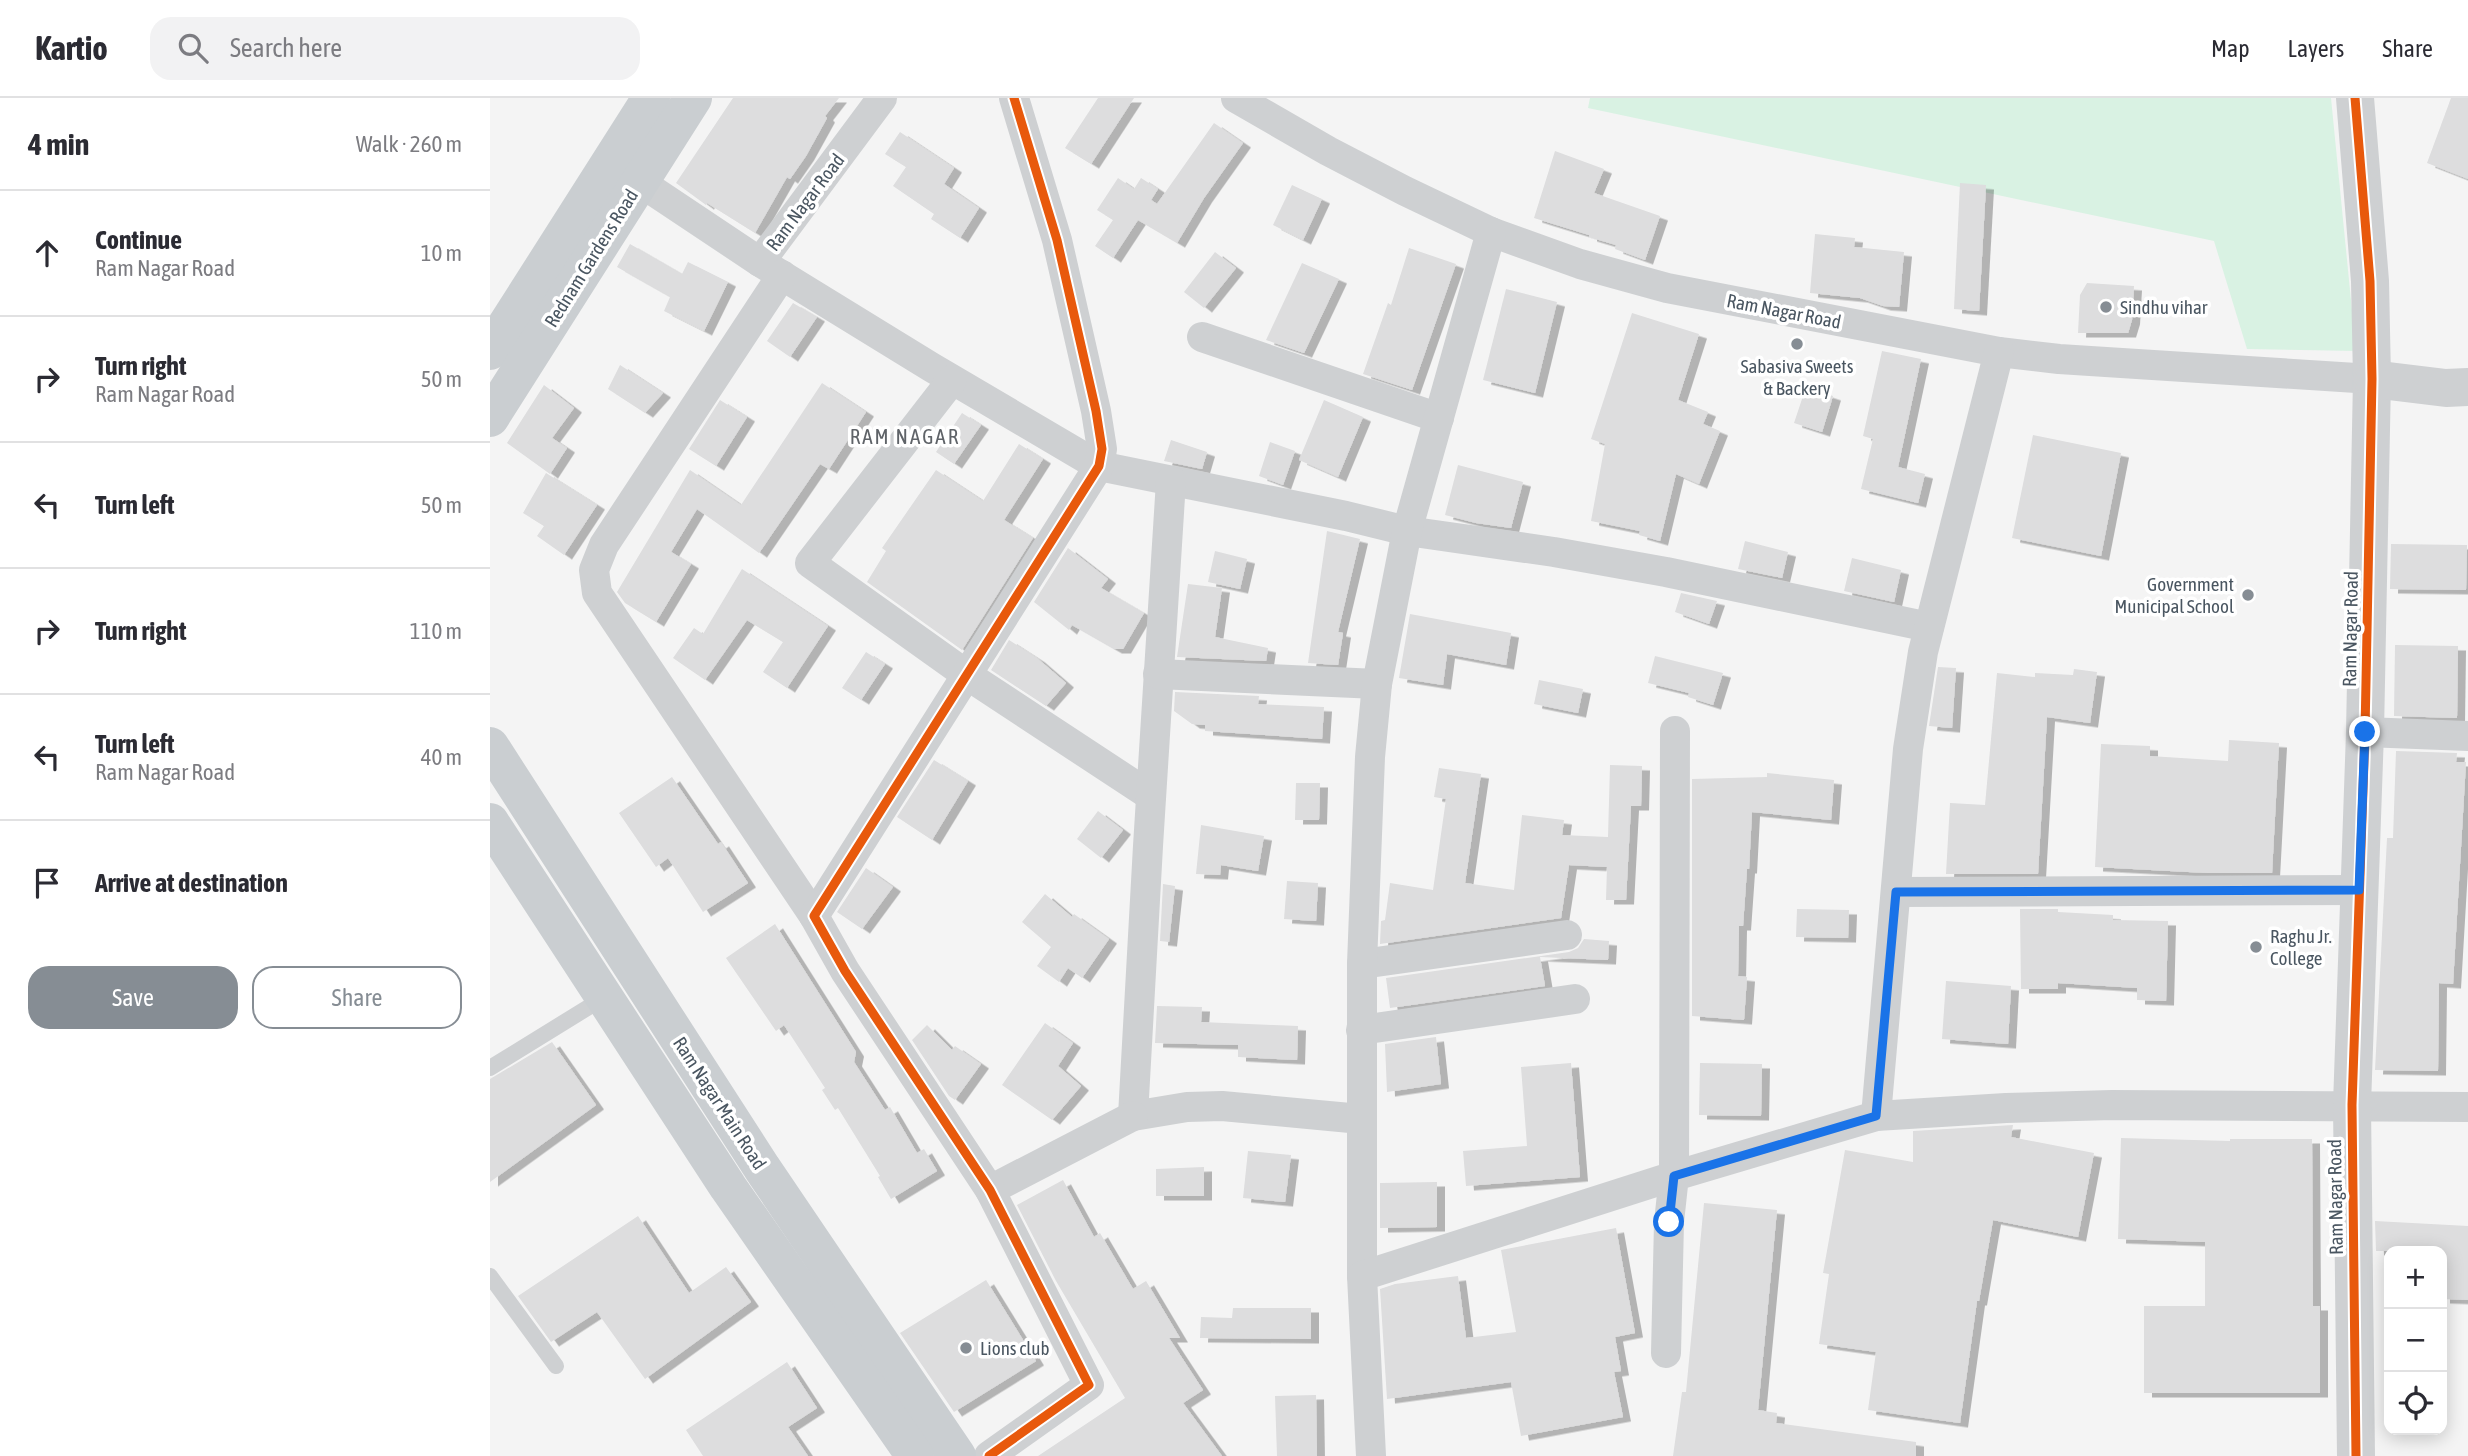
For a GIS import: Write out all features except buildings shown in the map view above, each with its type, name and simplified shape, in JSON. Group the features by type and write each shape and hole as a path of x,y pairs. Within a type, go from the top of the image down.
{"main road":[{"name":"Rednam Gardens Road","path":"490,418 624,172 651,98"},
{"name":"Rednam Gardens Road","path":"490,351 624,172 693,98"},
{"name":"Ram Nagar Main Road","path":"490,746 762,1168 962,1455"},
{"path":"490,822 728,1187 915,1456"}],"street":[{"name":"Ram Nagar Road","path":"624,172 771,268 882,98"},
{"path":"814,916 1099,467 1102,449 1096,411 1057,240 1014,98"},
{"name":"Ram Nagar Road","path":"1236,98 1361,168 1491,232 1580,264 1667,288 1999,352 2059,359 2372,379"},
{"name":"Ram Nagar Road","path":"2354,98 2370,281 2372,379 2365,732 2352,1105 2356,1456"},
{"path":"1371,1456 1362,1276 1361,1030 1370,757 1377,684 1407,531 1491,232"},
{"path":"962,1455 1088,1385 990,1189 845,971 814,916 597,593 594,570 604,545 771,268 1099,467 1346,516 1407,531 1554,552 1666,572 1928,627"},
{"path":"1202,337 1438,418"},
{"path":"1876,1116 1908,749 1923,652 1999,352"},
{"path":"2372,379 2446,388 2468,387"},
{"path":"952,380 810,563 967,675 1151,796"},
{"path":"1133,1116 1171,481"},
{"path":"1158,674 1377,684"},
{"path":"1666,1353 1669,1222 1674,1176 1675,730"},
{"path":"2365,732 2468,736"},
{"path":"1896,892 2359,890"},
{"path":"1362,964 1567,935"},
{"path":"1361,1030 1575,999"},
{"path":"990,1189 1133,1116 1186,1107 1222,1106 1361,1119"},
{"path":"1362,1276 1674,1176 1876,1116 2059,1106 2468,1107"}],"lane":[{"path":"490,1068 604,997"},
{"path":"490,1276 556,1366"}],"green space":[{"path":"1590,98 2331,98 2356,351 2247,349 2214,241 1588,108"}],"cycle path":[{"path":"989,1456 1089,1385 990,1190 845,971 814,916 1099,466 1102,449 1096,411 1057,240 1014,98"},
{"path":"2355,98 2370,281 2372,379 2365,732 2352,1105 2356,1456"}],"place":[{"name":"Sindhu vihar","path":"2106,307"},
{"name":"Sabasiva Sweets & Backery","path":"1797,344"},
{"name":"Government Municipal School","path":"2248,595"},
{"name":"Raghu Jr. College","path":"2256,947"},
{"name":"Lions club","path":"966,1348"}],"district":[{"name":"RAM NAGAR","path":"905,437"}],"route":[{"path":"1669,1222 1674,1176 1876,1116 1896,892 2359,890 2365,732"}]}
